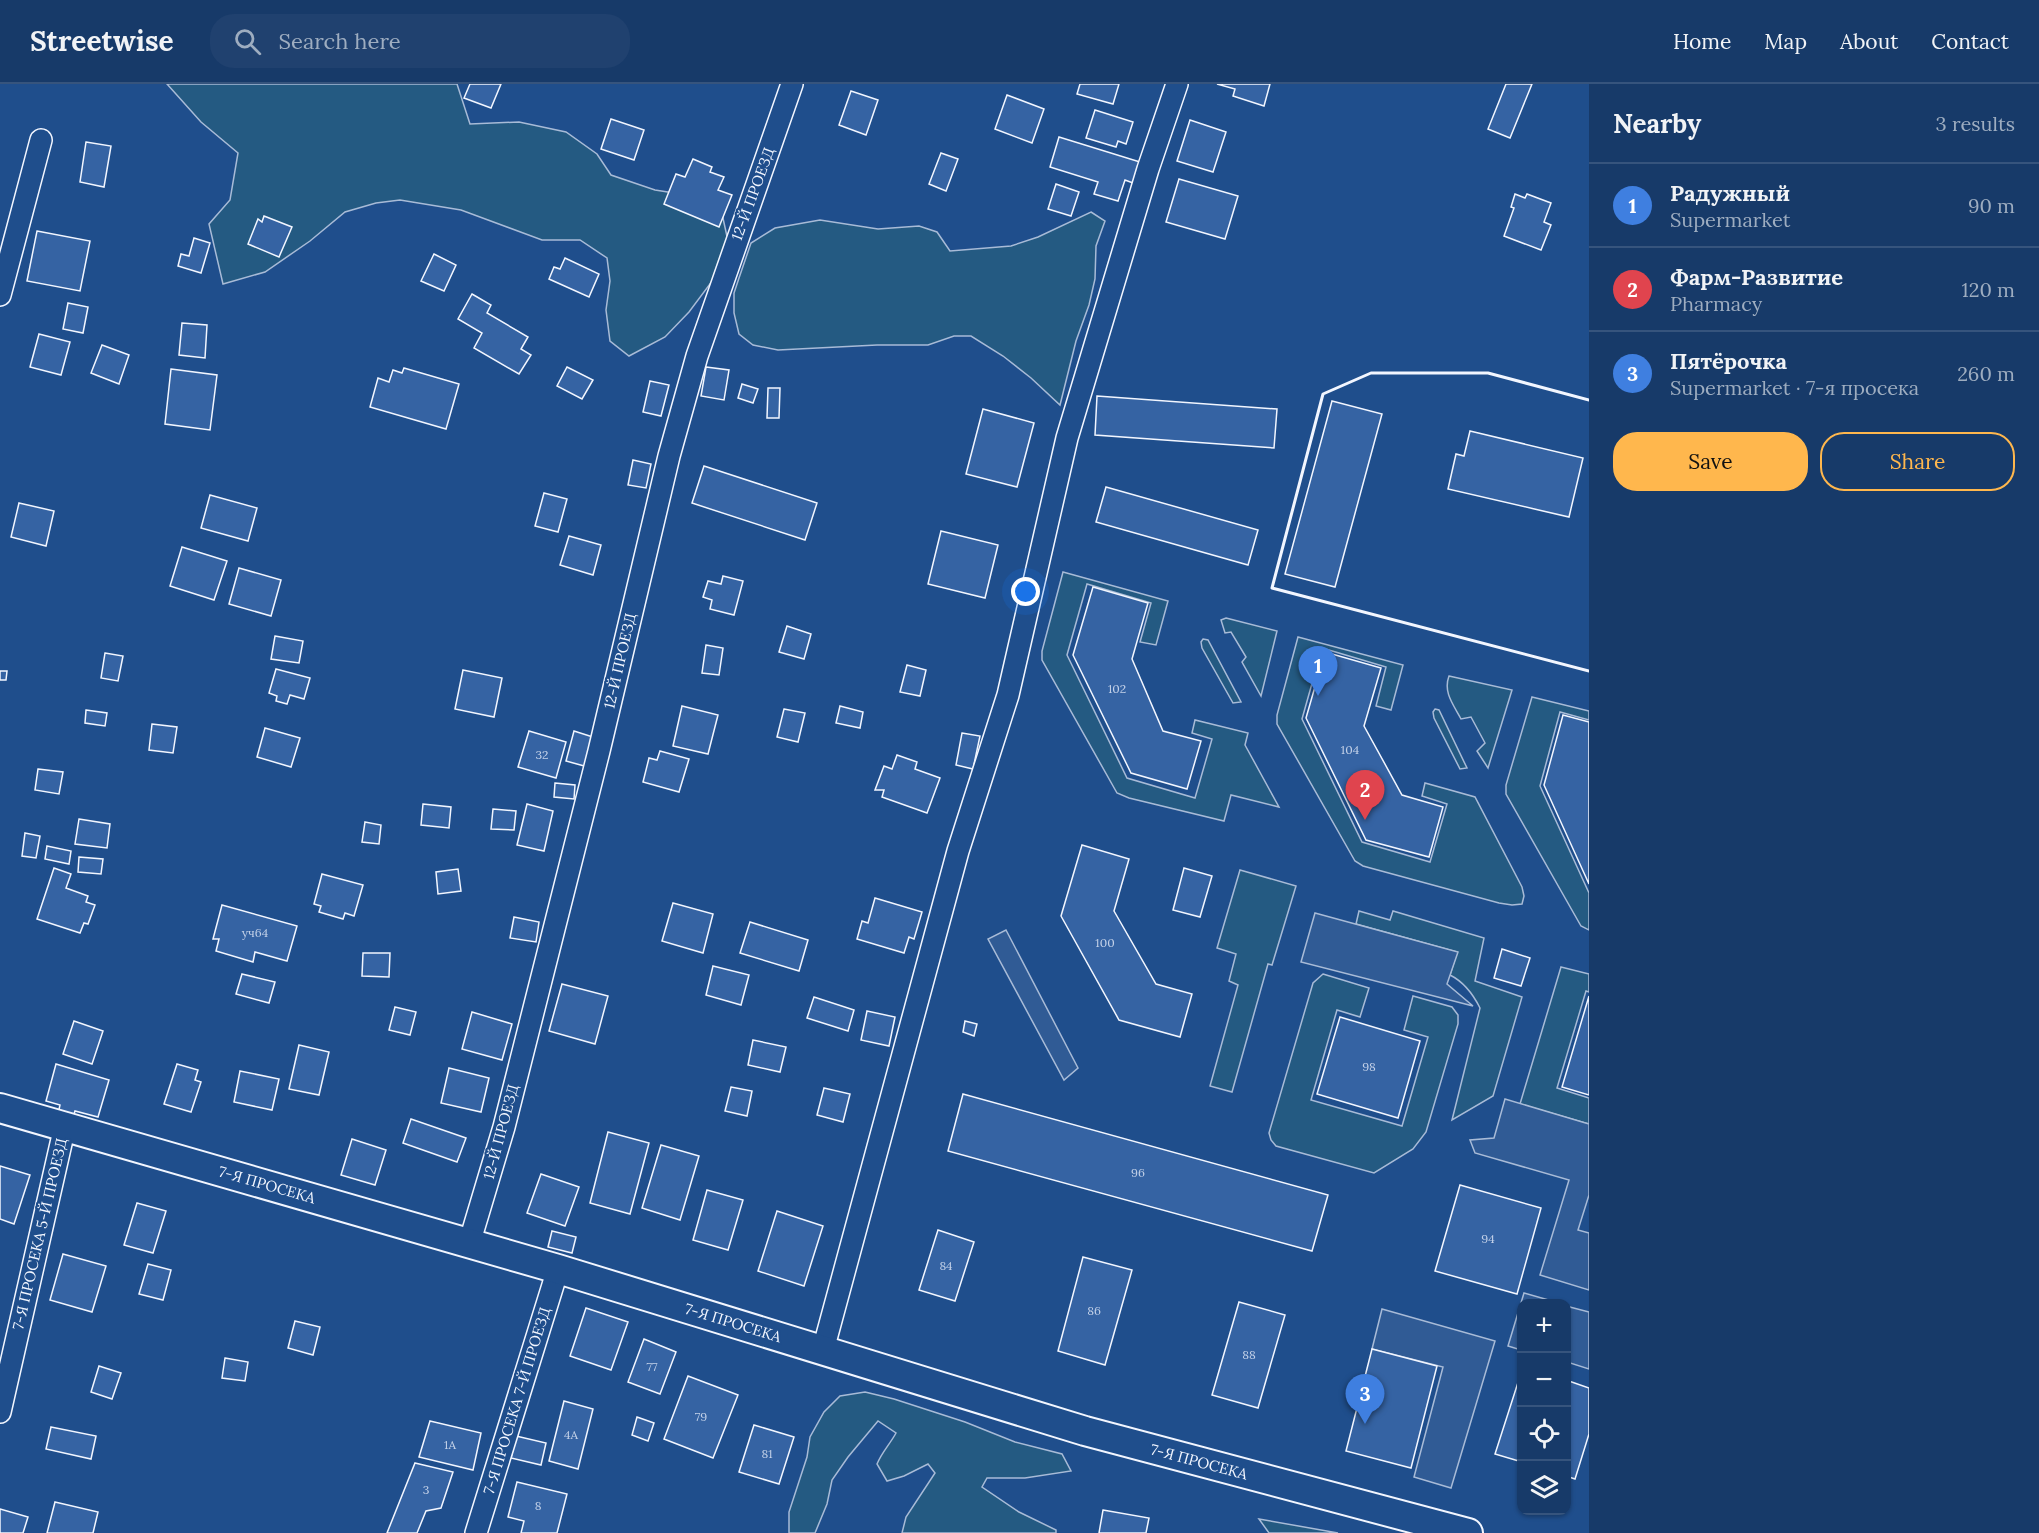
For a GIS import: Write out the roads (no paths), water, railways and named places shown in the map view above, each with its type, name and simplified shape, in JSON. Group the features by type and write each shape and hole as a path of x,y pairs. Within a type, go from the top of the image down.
{"street":[{"name":"12-Й ПРОЕЗД","path":"469,1244 507,1115 590,785 669,456 697,356 792,84"},
{"path":"823,1350 958,851 1008,695 1067,438 1148,169 1177,84"},
{"path":"0,295 41,140"},
{"name":"7-Я ПРОСЕКА","path":"0,1108 558,1269 1085,1431 1468,1533"},
{"name":"7-Я ПРОСЕКА 5-Й ПРОЕЗД","path":"0,1412 65,1126"},
{"name":"7-Я ПРОСЕКА 7-Й ПРОЕЗД","path":"476,1533 558,1269"}],"place":[{"name":"Радужный","path":"1318,696"},
{"name":"Фарм-Развитие","path":"1365,820"},
{"name":"Пятёрочка","path":"1365,1424"}]}
